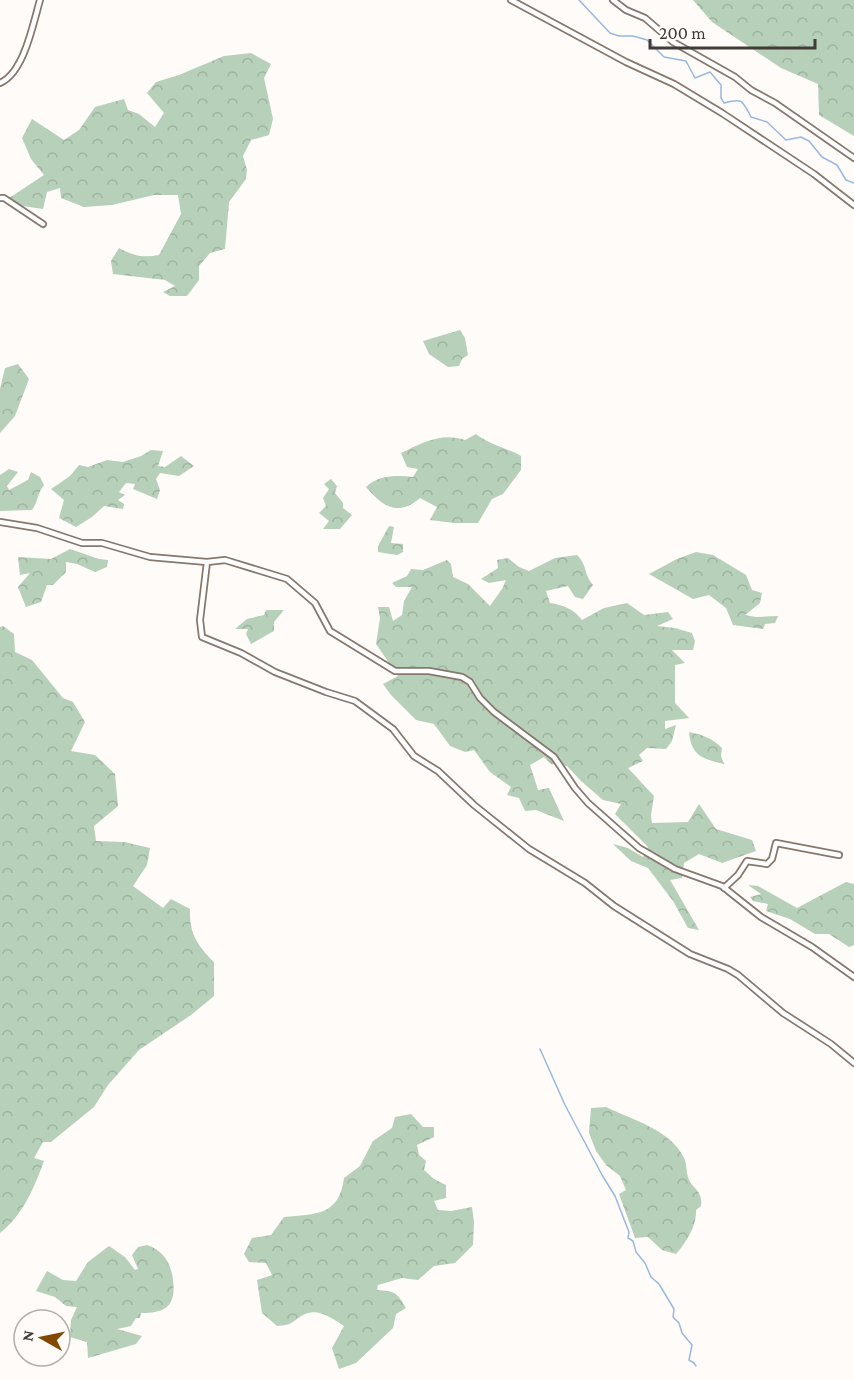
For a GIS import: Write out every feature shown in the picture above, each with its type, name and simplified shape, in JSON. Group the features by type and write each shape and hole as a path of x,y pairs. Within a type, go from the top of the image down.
{"street":[{"path":"0,83 14,73 32,28 40,0"},
{"path":"511,0 626,62 674,84 814,174 854,205"},
{"path":"613,0 626,10 645,18 672,42 735,77 854,158"},
{"path":"0,198 4,198 43,225"},
{"path":"0,522 37,528 82,543 102,543 150,557 207,562 225,560 287,579 315,603 330,631 394,671 429,671 471,682 480,698 494,712 554,756 588,803 639,848 675,869 710,880 724,888 761,917 812,947 854,977"},
{"path":"207,562 200,620 202,637 241,652 275,672 355,701 393,729 414,756 438,771 474,805 529,849 585,883 614,906 690,954 738,975 783,1013 831,1044 854,1063"},
{"path":"724,888 738,875 747,861 767,864 772,860 776,843 839,855"}],"green space":[{"path":"693,0 854,0 854,136 819,115 818,84 781,68 712,22"},
{"path":"251,53 271,64 264,78 273,119 269,135 251,140 243,156 247,170 246,179 229,202 225,249 210,253 199,266 199,280 187,296 170,296 163,292 175,286 165,280 113,274 111,261 119,248 138,256 159,255 181,214 178,195 154,195 112,205 84,207 61,198 60,188 47,192 43,209 16,205 9,198 44,175 31,159 22,138 32,119 64,140 79,130 95,107 124,99 128,110 139,114 155,127 164,113 147,93 156,82 224,56"},
{"path":"460,330 465,338 468,355 462,359 459,366 448,367 429,354 423,341"},
{"path":"18,364 29,379 15,416 0,433 0,389 5,368"},
{"path":"476,434 521,456 521,470 503,494 492,499 478,523 430,520 437,507 420,498 405,507 391,507 379,500 366,487 382,478 413,477 418,469 407,467 401,453 409,449 440,438 465,440"},
{"path":"151,450 163,451 158,466 165,467 181,456 194,466 179,476 160,473 156,479 160,490 157,499 133,489 135,484 126,483 119,492 125,495 118,500 124,504 123,509 104,506 76,527 59,518 64,500 51,489 70,476 79,465 88,467 107,460 123,462"},
{"path":"9,469 18,472 7,486 9,490 28,480 31,472 40,477 44,485 32,510 0,511 0,475"},
{"path":"331,479 337,486 335,493 343,503 343,508 352,515 340,529 323,529 329,521 319,513 326,506 323,498 329,489 324,484"},
{"path":"389,526 394,527 391,543 403,544 403,552 397,555 378,552 378,546"},
{"path":"70,549 108,560 107,567 95,572 66,562 66,572 53,585 47,585 41,602 26,607 18,587 30,573 20,575 18,557 51,559"},
{"path":"696,552 713,555 746,575 752,590 762,593 760,603 745,615 778,616 775,623 765,624 763,629 733,625 726,608 709,595 693,599 649,574"},
{"path":"577,555 593,585 583,599 575,597 568,586 546,591 550,603 568,608 582,620 604,608 627,603 644,615 668,612 673,619 657,626 692,633 695,641 693,650 672,650 685,663 675,665 675,703 689,718 665,721 665,729 676,725 672,741 666,749 647,748 639,755 643,761 628,768 654,796 652,823 688,822 699,804 716,829 752,840 756,851 722,863 699,854 684,863 682,878 670,880 699,930 688,928 673,901 648,868 631,861 613,844 628,848 643,857 648,847 615,814 621,804 603,800 567,766 551,764 544,757 530,765 538,790 549,788 564,821 536,810 525,811 519,798 507,795 511,787 490,772 474,750 465,752 450,746 434,724 416,720 383,684 398,676 376,644 380,618 378,607 389,607 393,621 402,615 404,601 412,587 396,587 392,583 407,576 411,569 423,570 447,560 451,564 453,577 468,584 490,606 506,580 489,583 481,579 498,568 497,560 508,558 519,567 529,571 555,558"},
{"path":"266,610 284,610 274,622 274,631 251,644 246,634 248,629 235,629 247,619 264,615"},
{"path":"3,626 14,634 15,652 32,660 63,698 73,702 85,722 71,751 95,755 115,774 118,806 94,826 96,841 124,842 150,848 147,865 133,886 163,908 171,899 190,909 195,938 214,962 214,996 191,1015 139,1050 108,1085 94,1107 51,1142 43,1142 34,1158 44,1161 32,1191 15,1218 0,1233 0,627"},
{"path":"689,732 707,737 722,748 721,756 724,764 699,755 692,746"},
{"path":"846,882 854,884 854,945 849,947 829,934 815,934 790,919 766,911 768,904 753,901 750,897 761,894 748,885 758,886 797,908"},
{"path":"606,1107 661,1133 678,1148 684,1158 687,1175 699,1193 701,1206 696,1210 695,1222 690,1234 676,1254 662,1250 648,1237 635,1238 619,1194 626,1190 620,1176 606,1165 596,1151 589,1133 591,1108"},
{"path":"411,1114 423,1127 434,1127 434,1137 417,1145 419,1155 426,1161 424,1170 434,1179 446,1185 446,1198 434,1201 438,1210 451,1211 472,1207 473,1245 455,1263 434,1266 418,1280 402,1278 378,1285 377,1290 395,1294 406,1308 396,1314 393,1328 356,1363 339,1369 332,1348 344,1326 324,1314 314,1312 303,1315 289,1324 277,1326 262,1313 257,1280 272,1275 266,1263 249,1262 244,1254 252,1238 271,1235 284,1217 316,1213 331,1206 337,1200 344,1178 360,1166 373,1141 392,1128 395,1117"},
{"path":"147,1245 153,1247 168,1263 174,1289 171,1301 163,1309 141,1313 140,1318 136,1318 131,1326 117,1329 142,1336 136,1344 88,1358 87,1342 72,1338 72,1318 77,1307 66,1306 55,1297 36,1291 47,1271 63,1280 76,1281 88,1262 109,1246 125,1257 135,1270 138,1269 132,1255 138,1247"}],"waterway":[{"path":"579,0 610,33 647,40 664,57 686,61 695,78 710,72 721,85 721,98 724,103 741,102 751,117 767,122 786,140 801,137 809,141 822,157 837,165 846,180 854,183"},
{"path":"540,1049 565,1105 615,1196 629,1232 628,1238 633,1241 636,1252 645,1263 651,1277 659,1284 674,1309 673,1317 692,1345 689,1360 696,1366"}]}
